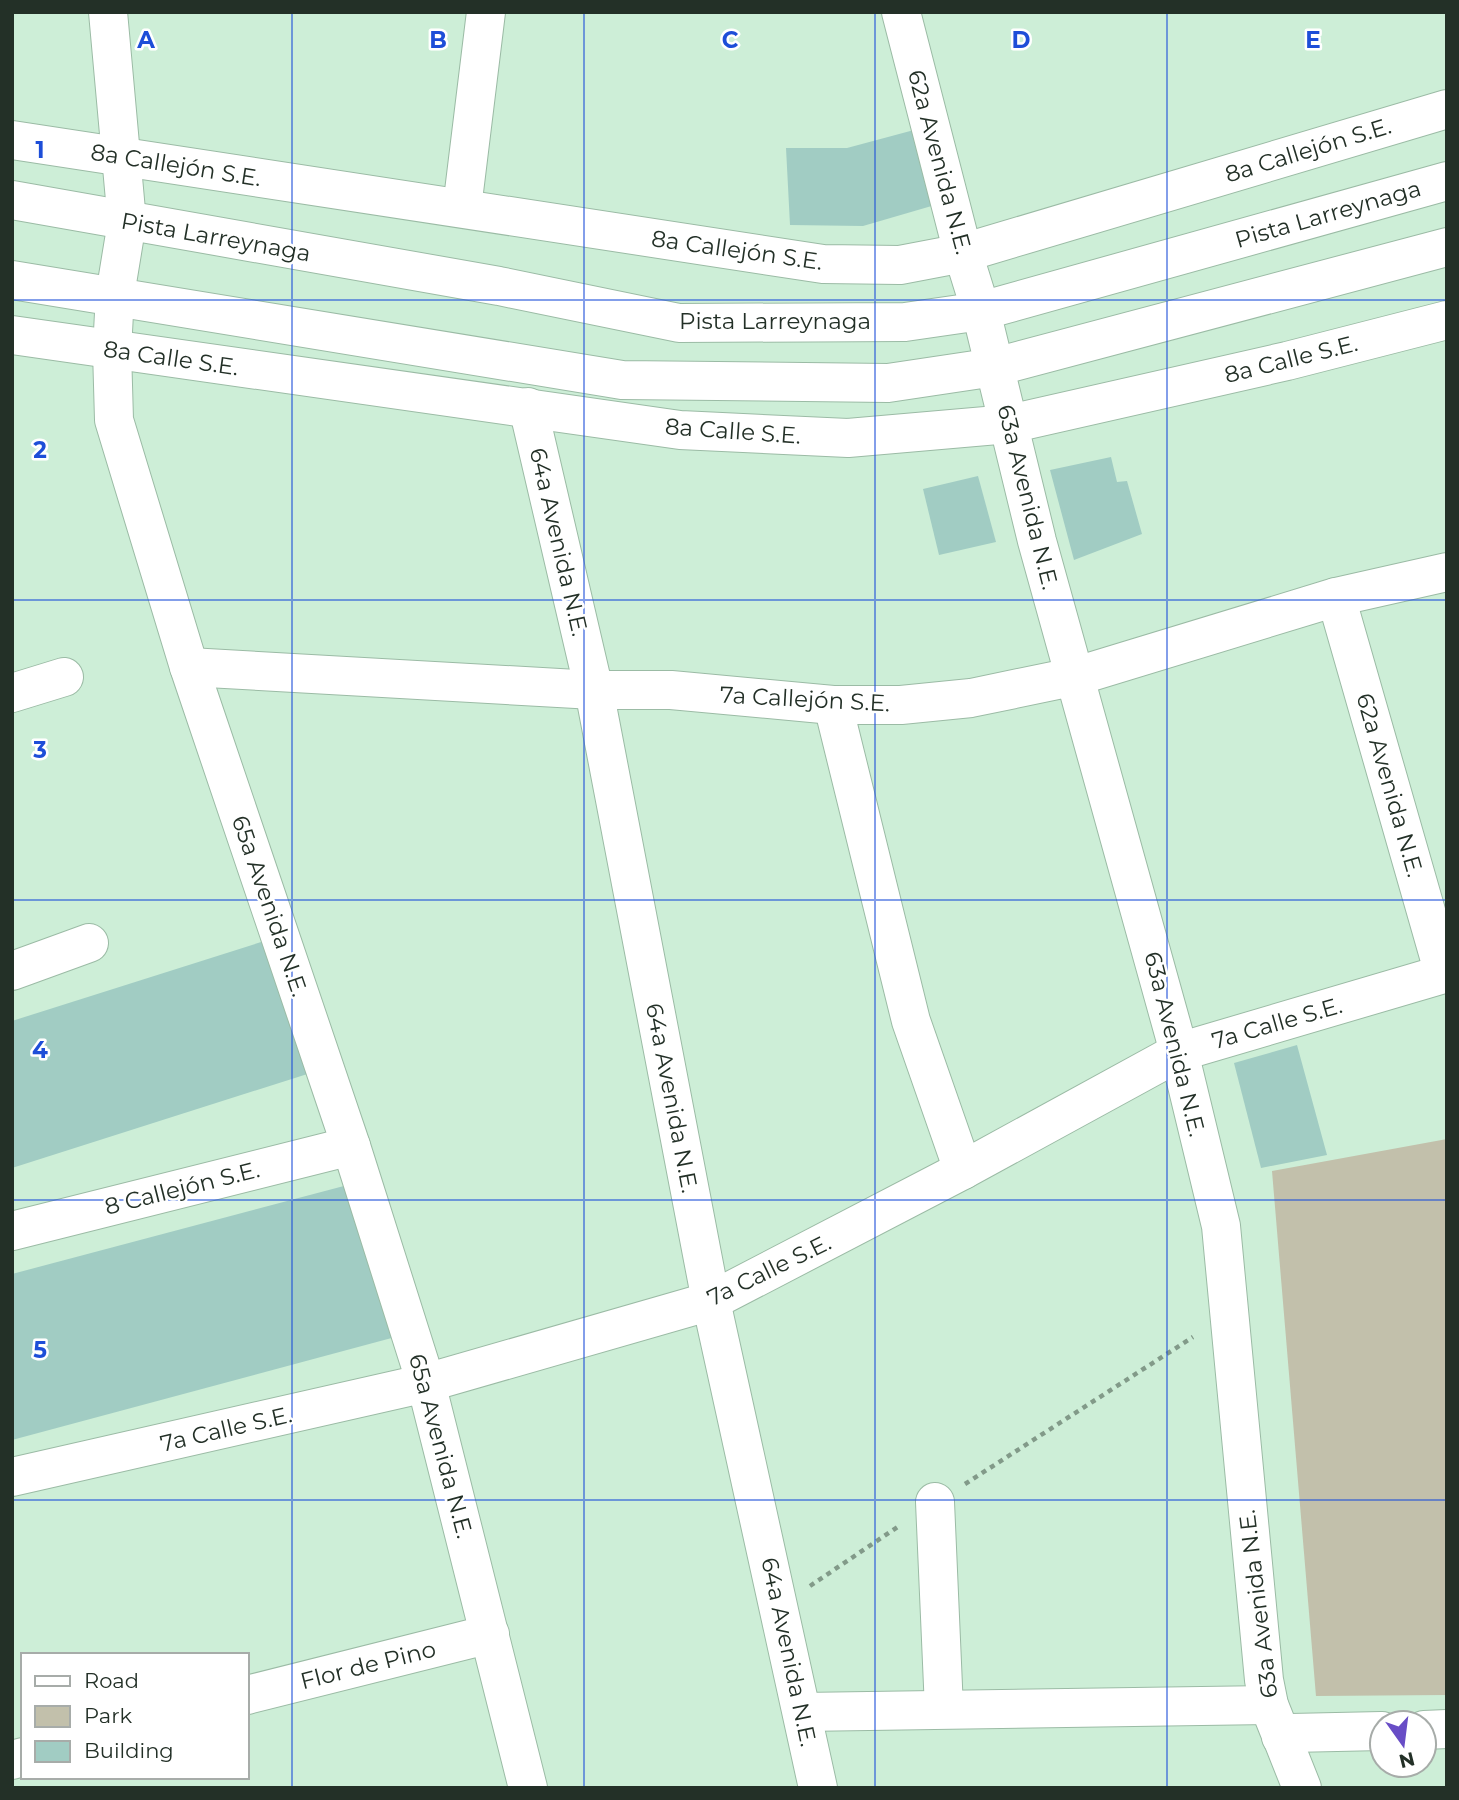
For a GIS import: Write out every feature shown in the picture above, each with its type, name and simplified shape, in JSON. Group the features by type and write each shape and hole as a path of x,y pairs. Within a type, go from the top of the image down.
{"street":[{"name":"65a Avenida N.E.","path":"108,12 127,222 115,295 112,350 114,420 189,667 351,1146 426,1383 528,1788"},
{"path":"462,208 486,12"},
{"name":"62a Avenida N.E.","path":"901,12 963,253 981,312"},
{"name":"8a Callejón S.E.","path":"12,140 823,264 900,265 963,253 1447,108"},
{"name":"Pista Larreynaga","path":"12,200 499,286 679,323 905,322 981,312 1447,181"},
{"path":"12,280 622,380 888,383 995,367 1447,247"},
{"name":"63a Avenida N.E.","path":"981,312 1037,541 1077,676 1179,1052 1221,1226 1258,1633 1275,1721 1301,1788"},
{"name":"8a Calle S.E.","path":"12,335 680,430 848,438 1009,424 1287,361 1447,320"},
{"name":"64a Avenida N.E.","path":"528,407 594,690 711,1301 818,1788"},
{"name":"7a Callejón S.E.","path":"189,667 594,690 671,690 833,705 901,705 971,698 1077,676 1336,597 1447,572"},
{"name":"62a Avenida N.E.","path":"1336,597 1446,973"},
{"path":"12,692 64,677"},
{"path":"833,705 911,1021 963,1170"},
{"path":"12,971 89,943"},
{"name":"7a Calle S.E.","path":"12,1477 426,1383 711,1301 963,1170 1179,1052 1446,973"},
{"name":"8 Callejón S.E.","path":"12,1231 351,1146"},
{"path":"935,1502 944,1709"},
{"name":"Flor de Pino","path":"248,1695 490,1634"},
{"path":"802,1712 944,1709 1275,1721 1292,1733 1368,1731"}],"path":[{"path":"779,1606 935,1502 1229,1314"}],"green space":[{"path":"1447,1139 1447,1695 1316,1696 1272,1171"}],"building":[{"path":"914,130 935,205 863,226 790,225 786,148 847,148"},
{"path":"1111,457 1117,482 1127,481 1142,534 1074,560 1050,470"},
{"path":"978,476 996,542 939,555 923,489"},
{"path":"277,937 320,1070 12,1168 12,1021"},
{"path":"1297,1045 1327,1155 1261,1168 1234,1063"},
{"path":"359,1182 399,1336 12,1440 12,1274"}]}
